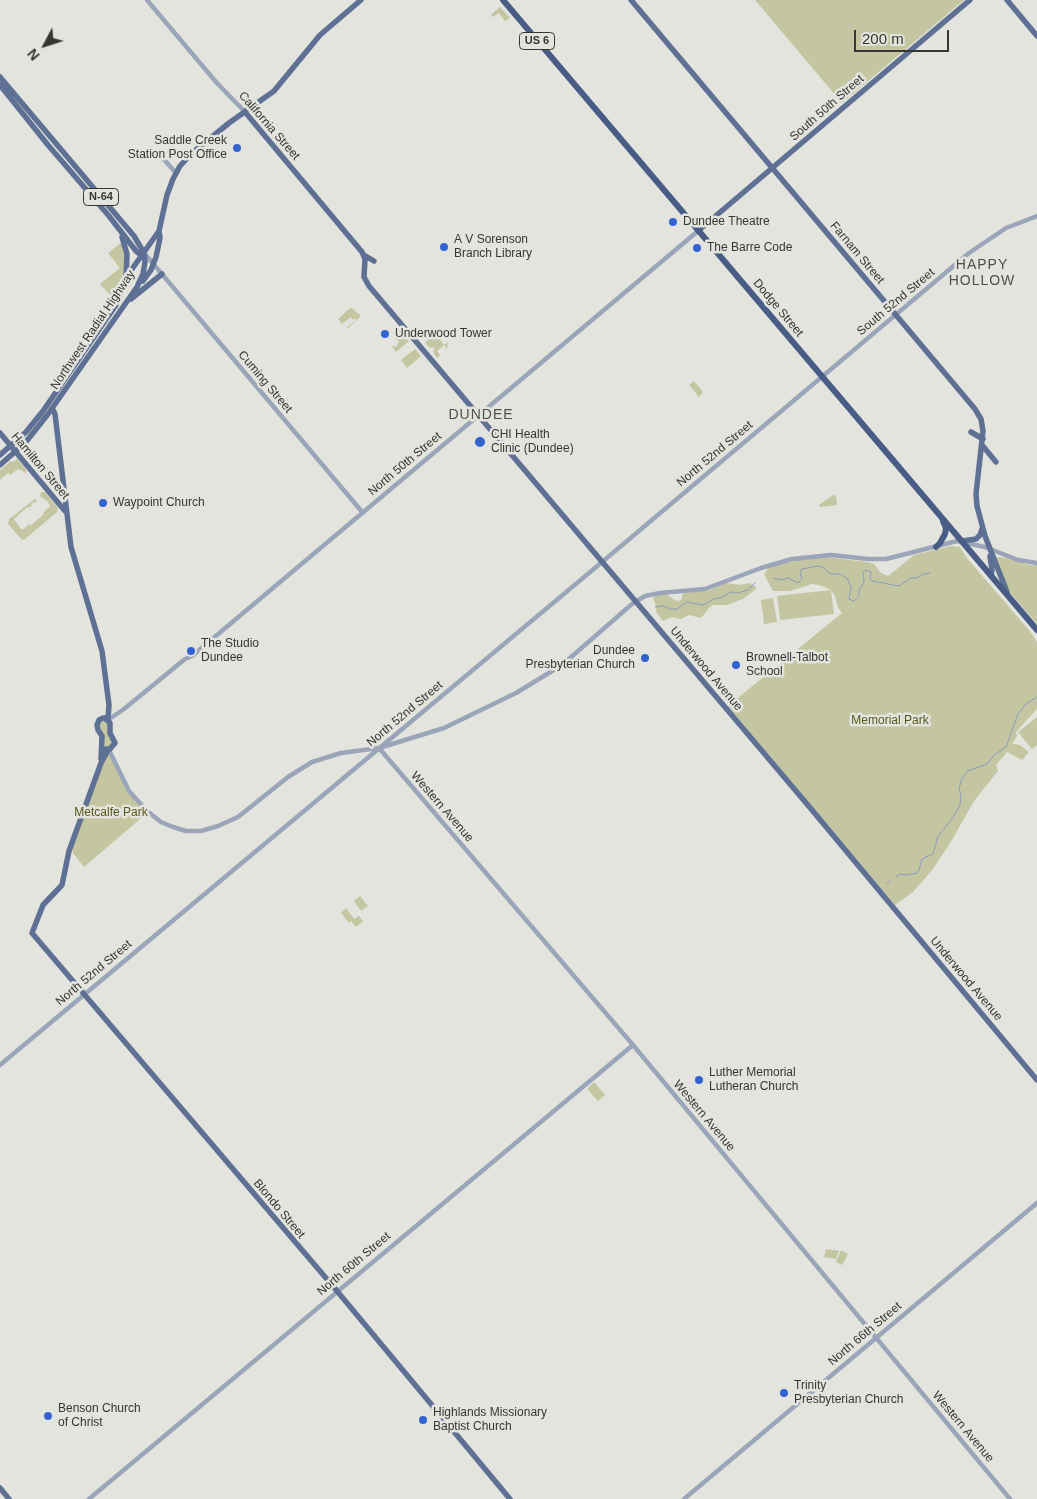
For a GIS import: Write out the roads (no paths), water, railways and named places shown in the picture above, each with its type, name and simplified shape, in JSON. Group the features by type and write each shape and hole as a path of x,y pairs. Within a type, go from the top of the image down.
{"highway":[{"name":"Dodge Street","path":"503,0 1037,630"},
{"path":"936,547 945,534 946,528 942,518"},
{"path":"1030,621 1037,636"}],"main road":[{"path":"143,256 157,233 167,195 176,173 192,153 274,91 320,35 361,0"},
{"name":"Farnam Street","path":"631,0 976,409 982,423 983,442 976,494 977,506 981,524 1010,599"},
{"name":"South 50th Street","path":"698,231 970,0"},
{"path":"1007,0 1037,36"},
{"name":"Cuming Street","path":"0,77 138,242 143,256"},
{"name":"Cuming Street","path":"0,86 116,226 143,256 153,264"},
{"name":"California Street","path":"245,112 364,255 374,262"},
{"name":"N-64","path":"116,226 125,244 127,254 126,286"},
{"path":"138,242 143,243 157,233"},
{"path":"137,287 146,277 153,264 160,238 157,233"},
{"name":"Underwood Avenue","path":"364,255 364,278 368,284 1037,1080"},
{"name":"Northwest Radial Highway","path":"0,455 29,429 43,411 116,305 132,269 143,256"},
{"name":"Northwest Radial Highway","path":"0,465 30,437 137,287 143,274 143,256"},
{"path":"125,304 162,274"},
{"path":"52,408 55,414 72,554 101,643 108,699 109,731 114,741 108,748 98,730 97,724 99,720 108,721"},
{"path":"971,432 983,442 996,462"},
{"name":"Hamilton Street","path":"0,433 66,512"},
{"path":"962,541 976,539 981,532 981,524"},
{"name":"Farnam Street","path":"990,549 991,576"},
{"name":"Blondo Street","path":"108,748 69,851 62,885 43,905 32,933 510,1499"},
{"path":"0,1488 9,1499"}],"street":[{"name":"California Street","path":"147,0 216,82 245,112"},
{"path":"160,155 176,173"},
{"name":"South 52nd Street","path":"822,377 980,244 1006,228 1037,216"},
{"name":"North 50th Street","path":"108,721 185,659 192,656 698,231"},
{"name":"Cuming Street","path":"153,264 363,513"},
{"name":"North 52nd Street","path":"0,1065 822,377"},
{"path":"108,748 128,791 147,811 161,822 173,827 196,831 218,826 238,817 288,777 312,762 341,753 379,748 444,728 526,688 568,660 636,601 653,594 705,589 761,568 792,559 831,555 886,559 962,541 1018,560 1037,563"},
{"name":"Western Avenue","path":"379,748 633,1046 1010,1499"},
{"name":"North 60th Street","path":"89,1499 336,1291 633,1046"},
{"name":"North 66th Street","path":"684,1499 1037,1203"}],"waterway":[{"path":"774,578 781,580 788,578 798,583 802,579 800,572 802,569 818,566 824,568 830,574 840,574 847,578 851,587 849,599 854,601 859,596 859,590 864,582 863,572 866,570 871,572 870,578 872,581 899,586 910,578 917,578 923,574 930,573"},
{"path":"655,607 663,606 677,609 687,602 703,605 731,592 737,593 748,590 755,583"},
{"path":"896,877 900,874 917,873 922,859 933,854 938,836 952,819 960,805 961,796 959,789 962,778 968,771 987,764 993,756 1006,747 1018,714 1026,704 1037,697"}],"place":[{"name":"Saddle Creek Station Post Office","path":"237,148"},
{"name":"Dundee Theatre","path":"673,222"},
{"name":"A V Sorenson Branch Library","path":"444,247"},
{"name":"The Barre Code","path":"697,248"},
{"name":"Underwood Tower","path":"385,334"},
{"name":"CHI Health Clinic (Dundee)","path":"480,442"},
{"name":"Waypoint Church","path":"103,503"},
{"name":"The Studio Dundee","path":"191,651"},
{"name":"Dundee Presbyterian Church","path":"645,658"},
{"name":"Brownell-Talbot School","path":"736,665"},
{"name":"Luther Memorial Lutheran Church","path":"699,1080"},
{"name":"Trinity Presbyterian Church","path":"784,1393"},
{"name":"Benson Church of Christ","path":"48,1416"},
{"name":"Highlands Missionary Baptist Church","path":"423,1420"}],"district":[{"name":"HAPPY HOLLOW","path":"982,274"},
{"name":"DUNDEE","path":"481,415"}],"park label":[{"name":"Memorial Park","path":"890,721"},
{"name":"Metcalfe Park","path":"111,813"}]}
